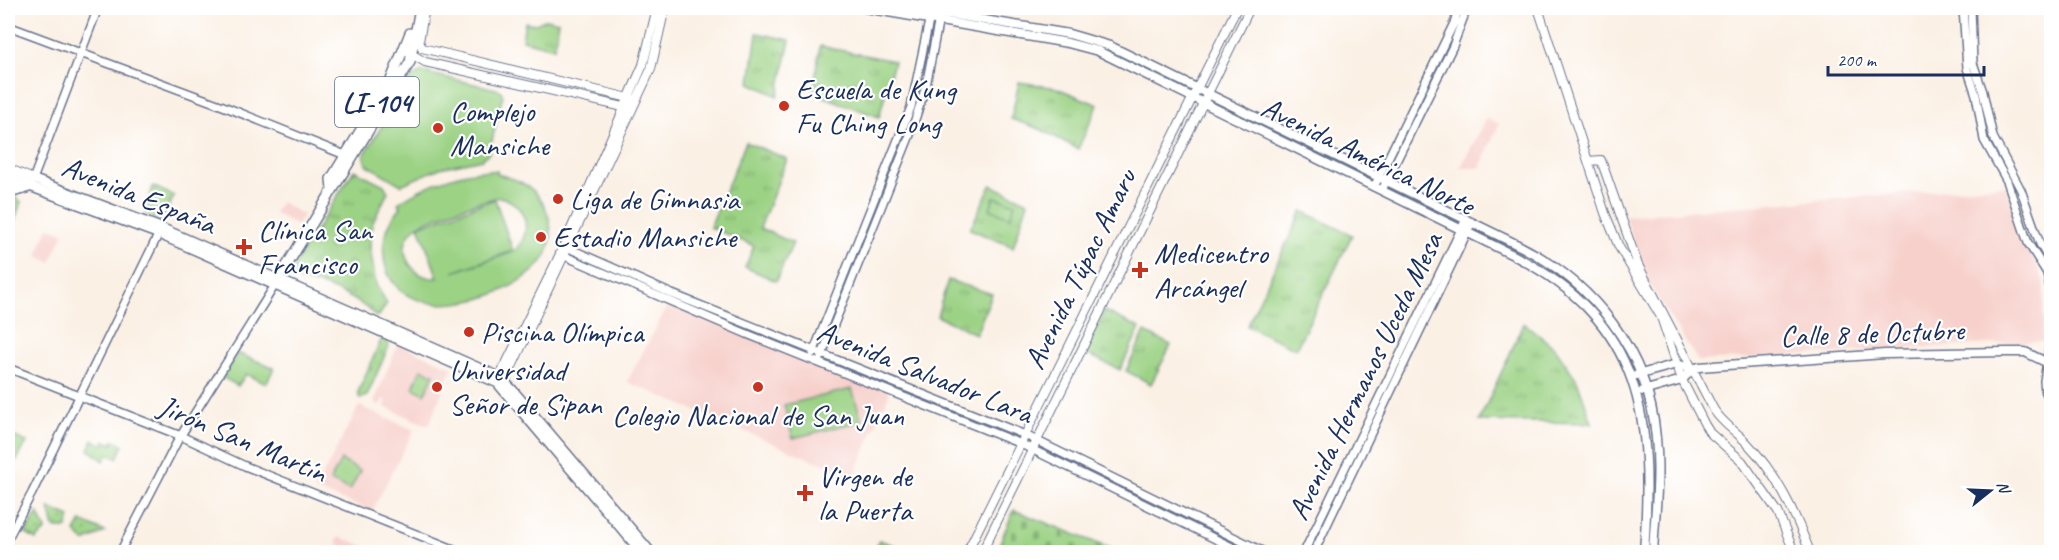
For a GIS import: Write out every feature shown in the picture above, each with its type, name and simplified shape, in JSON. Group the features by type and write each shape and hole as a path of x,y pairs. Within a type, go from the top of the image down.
{"highway":[{"name":"LI-104","path":"276,282 332,190 331,179 348,156 409,51 415,24 415,8"},
{"path":"415,24 420,8"}],"main road":[{"path":"426,8 420,46 630,103"},
{"path":"587,202 617,123 630,103 649,47 657,8"},
{"path":"641,552 500,385 567,247 630,103 657,49 665,8"},
{"name":"Avenida América Norte","path":"865,8 940,13 1091,39 1196,87 1540,256 1571,277 1598,304 1625,342 1641,374 1646,390 1656,438 1653,552"},
{"name":"Avenida América Norte","path":"912,8 930,12"},
{"name":"Avenida Túpac Amaru","path":"967,552 1237,8"},
{"name":"Avenida Túpac Amaru","path":"982,552 1250,8"},
{"path":"1538,8 1541,23 1612,232 1626,261 1661,317 1682,380 1710,433 1742,461 1778,513 1794,552"},
{"name":"Avenida América Norte","path":"940,13 1082,47 1112,57 1534,266 1564,286 1591,313 1616,347 1637,392 1647,439 1649,478 1644,552"},
{"path":"409,51 436,64 607,104 630,103"},
{"path":"1203,73 1214,80"},
{"path":"1174,87 1177,78"},
{"path":"607,104 615,112 617,123"},
{"path":"1329,164 1333,154"},
{"path":"1589,161 1601,160 1638,266 1720,419 1747,442 1791,505 1810,552"},
{"path":"8,168 32,183"},
{"path":"8,177 19,182"},
{"name":"Avenida España","path":"8,186 19,182 32,183 160,231 500,385 651,552"},
{"name":"Avenida España","path":"8,194 32,183"},
{"path":"1616,347 1625,342"},
{"name":"Calle 8 de Octubre","path":"1677,364 1692,369 1724,364 1896,354 2025,352 2048,363"},
{"path":"1631,377 1677,364"},
{"path":"1637,392 1682,380 1692,369"},
{"path":"1647,439 1656,438"}],"street":[{"path":"32,183 98,8"},
{"path":"1383,179 1455,21 1458,8"},
{"path":"1378,189 1456,39 1467,8"},
{"path":"1963,8 1967,68 1976,94 1984,140 2007,181 2028,243 2049,281 2050,342 2045,391 2052,404"},
{"path":"1971,8 1973,63 1983,92 1993,137 2018,183 2040,244 2052,265"},
{"path":"812,355 911,107 930,12"},
{"path":"820,358 910,135 926,87 940,13"},
{"path":"8,26 348,156"},
{"name":"Avenida Hermanos Uceda Mesa","path":"1304,552 1469,221"},
{"path":"8,538 160,231"},
{"name":"Avenida Hermanos Uceda Mesa","path":"1314,552 1464,231"},
{"name":"Avenida Salvador Lara","path":"567,247 812,355"},
{"name":"Avenida Salvador Lara","path":"563,255 747,334 812,355 1025,435 1264,552"},
{"path":"120,552 181,436 276,282"},
{"path":"747,334 750,326"},
{"name":"Avenida Salvador Lara","path":"820,358 1021,444 1242,552"},
{"name":"Jirón San Martín","path":"8,368 181,436 245,466 461,552"},
{"path":"1089,479 1093,469"},
{"path":"1324,513 1331,516"}],"shaded area":[{"path":"1487,118 1499,124 1480,168 1460,168"},
{"path":"2007,185 2026,242 2044,281 2043,341 1698,361 1647,282 1625,216"},
{"path":"281,202 303,215 297,226 274,213"},
{"path":"48,227 64,233 51,262 37,256"},
{"name":"Colegio Nacional de San Juan","path":"669,303 890,392 854,477 627,382"},
{"path":"398,344 452,367 429,426 385,407 387,401 383,399 380,405 374,402"},
{"path":"359,406 414,430 372,511 315,490"},
{"path":"339,537 375,552 338,550 341,545 336,543"}],"green space":[{"path":"546,19 559,22 554,48 522,40 525,22 536,24"},
{"path":"757,33 790,40 778,96 750,83"},
{"path":"820,46 894,61 879,117 813,93"},
{"name":"Complejo Mansiche","path":"422,72 500,90 503,95 489,153 482,159 440,168 401,185 366,164 364,155 412,77"},
{"path":"1019,82 1057,88 1098,105 1078,149 1040,129 1011,119"},
{"path":"746,142 787,159 760,228 793,243 776,281 745,267 754,246 710,227"},
{"path":"354,170 384,185 388,192 372,224 370,247 376,285 387,303 379,316 375,316 361,304 340,293 318,284 300,281 293,275 295,263"},
{"path":"484,171 497,171 497,174 527,186 538,196 550,221 551,238 546,255 534,270 515,284 492,295 466,302 441,304 418,300 399,289 387,271 384,254 387,229 401,207 398,203 445,179","holes":["500,197 517,206 525,221 524,237 513,252 453,272 513,251 495,199 419,226 438,278 419,274 412,268 405,252 405,243 416,227 456,210"]},
{"path":"991,185 1028,202 1013,247 970,229"},
{"path":"153,186 174,196 162,221 145,213"},
{"path":"16,197 21,202 8,240 8,201"},
{"path":"994,197 1015,204 1010,217 990,209"},
{"path":"1302,211 1352,235 1296,349 1247,326"},
{"path":"948,280 992,294 976,334 937,316"},
{"path":"1104,311 1140,328 1120,370 1085,353"},
{"path":"1524,323 1555,348 1577,380 1592,423 1479,421"},
{"path":"1145,332 1171,345 1151,384 1126,371"},
{"path":"382,338 386,338 389,346 367,396 360,399 358,392"},
{"path":"237,353 274,368 266,384 246,374 238,386 222,377"},
{"path":"421,369 434,374 425,394 413,388"},
{"path":"852,389 862,421 793,438 784,405"},
{"path":"8,434 27,442 17,460 8,456"},
{"path":"93,440 103,445 105,441 112,444 114,440 123,445 117,458 108,454 104,461 89,450"},
{"path":"341,460 360,471 350,490 330,481"},
{"path":"49,508 70,517 67,528 54,528"},
{"path":"1014,510 1119,552 996,552"},
{"path":"38,512 46,530 36,540 25,533"},
{"path":"81,521 105,532 84,542 75,532"},
{"path":"879,540 913,552 874,552"}],"place":[{"name":"Escuela de Kung Fu Ching Long","path":"784,106"},
{"name":"Complejo Mansiche","path":"438,128"},
{"name":"Liga de Gimnasia","path":"558,199"},
{"name":"Estadio Mansiche","path":"541,237"},
{"name":"Clínica San Francisco","path":"244,247"},
{"name":"Medicentro Arcángel","path":"1140,270"},
{"name":"Piscina Olímpica","path":"469,332"},
{"name":"Universidad Señor de Sipan","path":"437,387"},
{"name":"Colegio Nacional de San Juan","path":"758,387"},
{"name":"Virgen de la Puerta","path":"805,493"}]}
